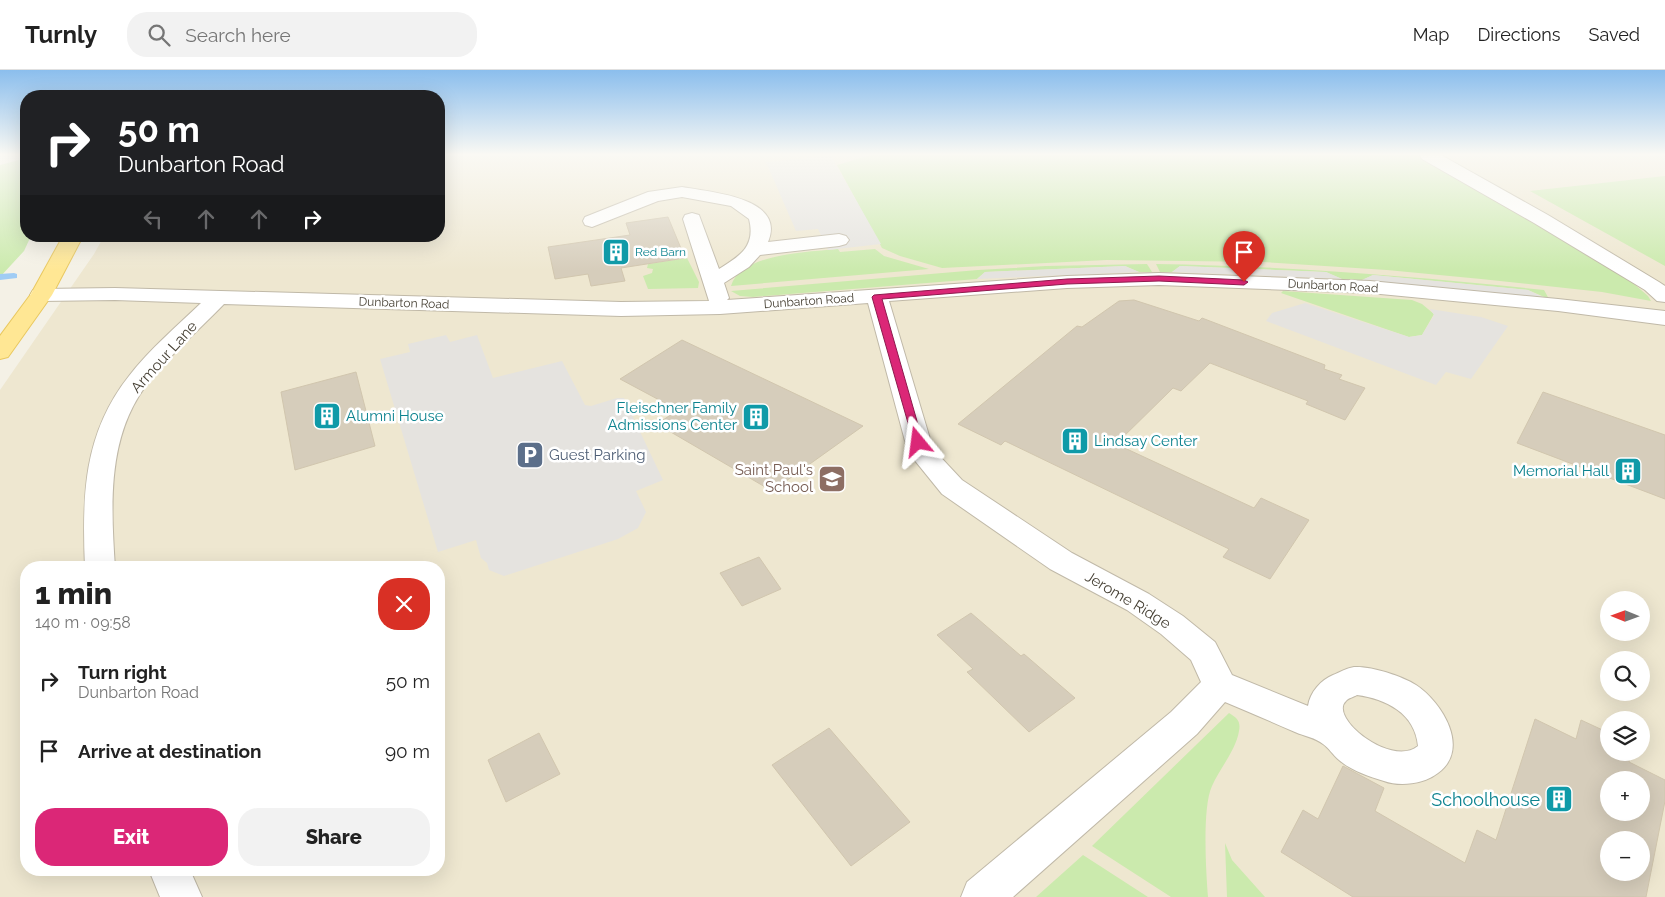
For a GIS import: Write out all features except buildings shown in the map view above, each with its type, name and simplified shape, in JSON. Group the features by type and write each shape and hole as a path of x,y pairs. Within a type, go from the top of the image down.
{"main road":[{"path":"0,352 41,295 70,242"}],"street":[{"path":"592,220 654,196 671,194"},
{"path":"693,194 738,202 758,216 763,232 755,250 713,281"},
{"path":"1496,194 1652,286 1665,296"},
{"path":"692,219 720,307"},
{"path":"755,250 839,240"},
{"name":"Dunbarton Road","path":"41,295 115,294 621,309 720,307 1067,282 1159,279 1370,287 1558,305 1665,318"},
{"name":"Jerome Ridge","path":"877,297 921,452 952,487 1061,561 1138,602 1172,625 1202,651 1220,685"},
{"name":"Armour Lane","path":"100,561 97,518 100,476 106,440 118,412 133,388 157,360 218,298"},
{"path":"982,897 1184,723 1220,685 1334,732"},
{"path":"172,876 181,897"}],"shaded area":[{"name":"Saint Paul's School","path":"445,194 1665,194 1665,897 0,897 0,390 101,242 445,242"},
{"path":"780,194 852,194 881,244 828,250 818,229 796,231"},
{"path":"1125,266 1139,272 977,279 985,272"},
{"path":"1180,266 1326,272 1342,279 1172,272"},
{"path":"1373,275 1528,290 1545,298 1362,280"},
{"path":"1305,303 1409,337 1422,335 1434,315 1430,309 1481,317 1508,326 1471,379 1446,372 1436,385 1266,321 1272,313"},
{"name":"Guest Parking","path":"446,335 450,342 477,335 493,378 562,361 585,405 591,406 617,398 624,398 663,480 636,491 646,512 638,528 618,539 504,576 489,570 487,563 481,558 476,540 438,552 380,359 410,352 408,344"}],"green space":[{"path":"0,194 20,194 20,242 28,242 24,251 0,277"},
{"path":"853,194 1487,194 1626,277 1648,296 1651,301 1602,292 1481,279 1387,270 1263,262 1107,260 942,268 900,256 882,248"},
{"path":"1535,194 1665,194 1665,266"},
{"path":"838,249 840,252 875,249 884,256 929,269 731,286 737,275 748,267 762,261 794,253"},
{"path":"687,258 699,282 698,288 648,289 643,276 652,273 653,269 647,268 648,264"},
{"path":"1147,264 1152,272 1139,272 1125,266 985,272 977,279 753,297 740,296 731,291 978,270 1046,266"},
{"path":"1156,264 1302,269 1447,280 1544,290 1549,299 1528,290 1373,275 1362,280 1342,279 1326,272 1180,266 1172,272 1160,272"},
{"path":"1283,291 1412,300 1422,304 1434,314 1422,335 1409,337 1281,293"},
{"path":"1229,713 1238,720 1239,728 1235,745 1215,779 1209,796 1205,840 1208,897 1171,897 1092,846"},
{"path":"1225,843 1232,860 1265,897 1227,897"},
{"path":"1083,855 1148,897 1036,897"}],"waterway":[{"path":"0,277 14,276"}],"place":[{"name":"Red Barn","path":"616,252"},
{"name":"Alumni House","path":"327,416"},
{"name":"Fleischner Family Admissions Center","path":"756,417"},
{"name":"Lindsay Center","path":"1075,441"},
{"name":"Guest Parking","path":"530,455"},
{"name":"Memorial Hall","path":"1628,471"},
{"name":"Saint Paul's School","path":"832,479"},
{"name":"Schoolhouse","path":"1559,799"}],"route":[{"path":"918,442 877,297 1067,282 1159,279 1244,282"}]}
